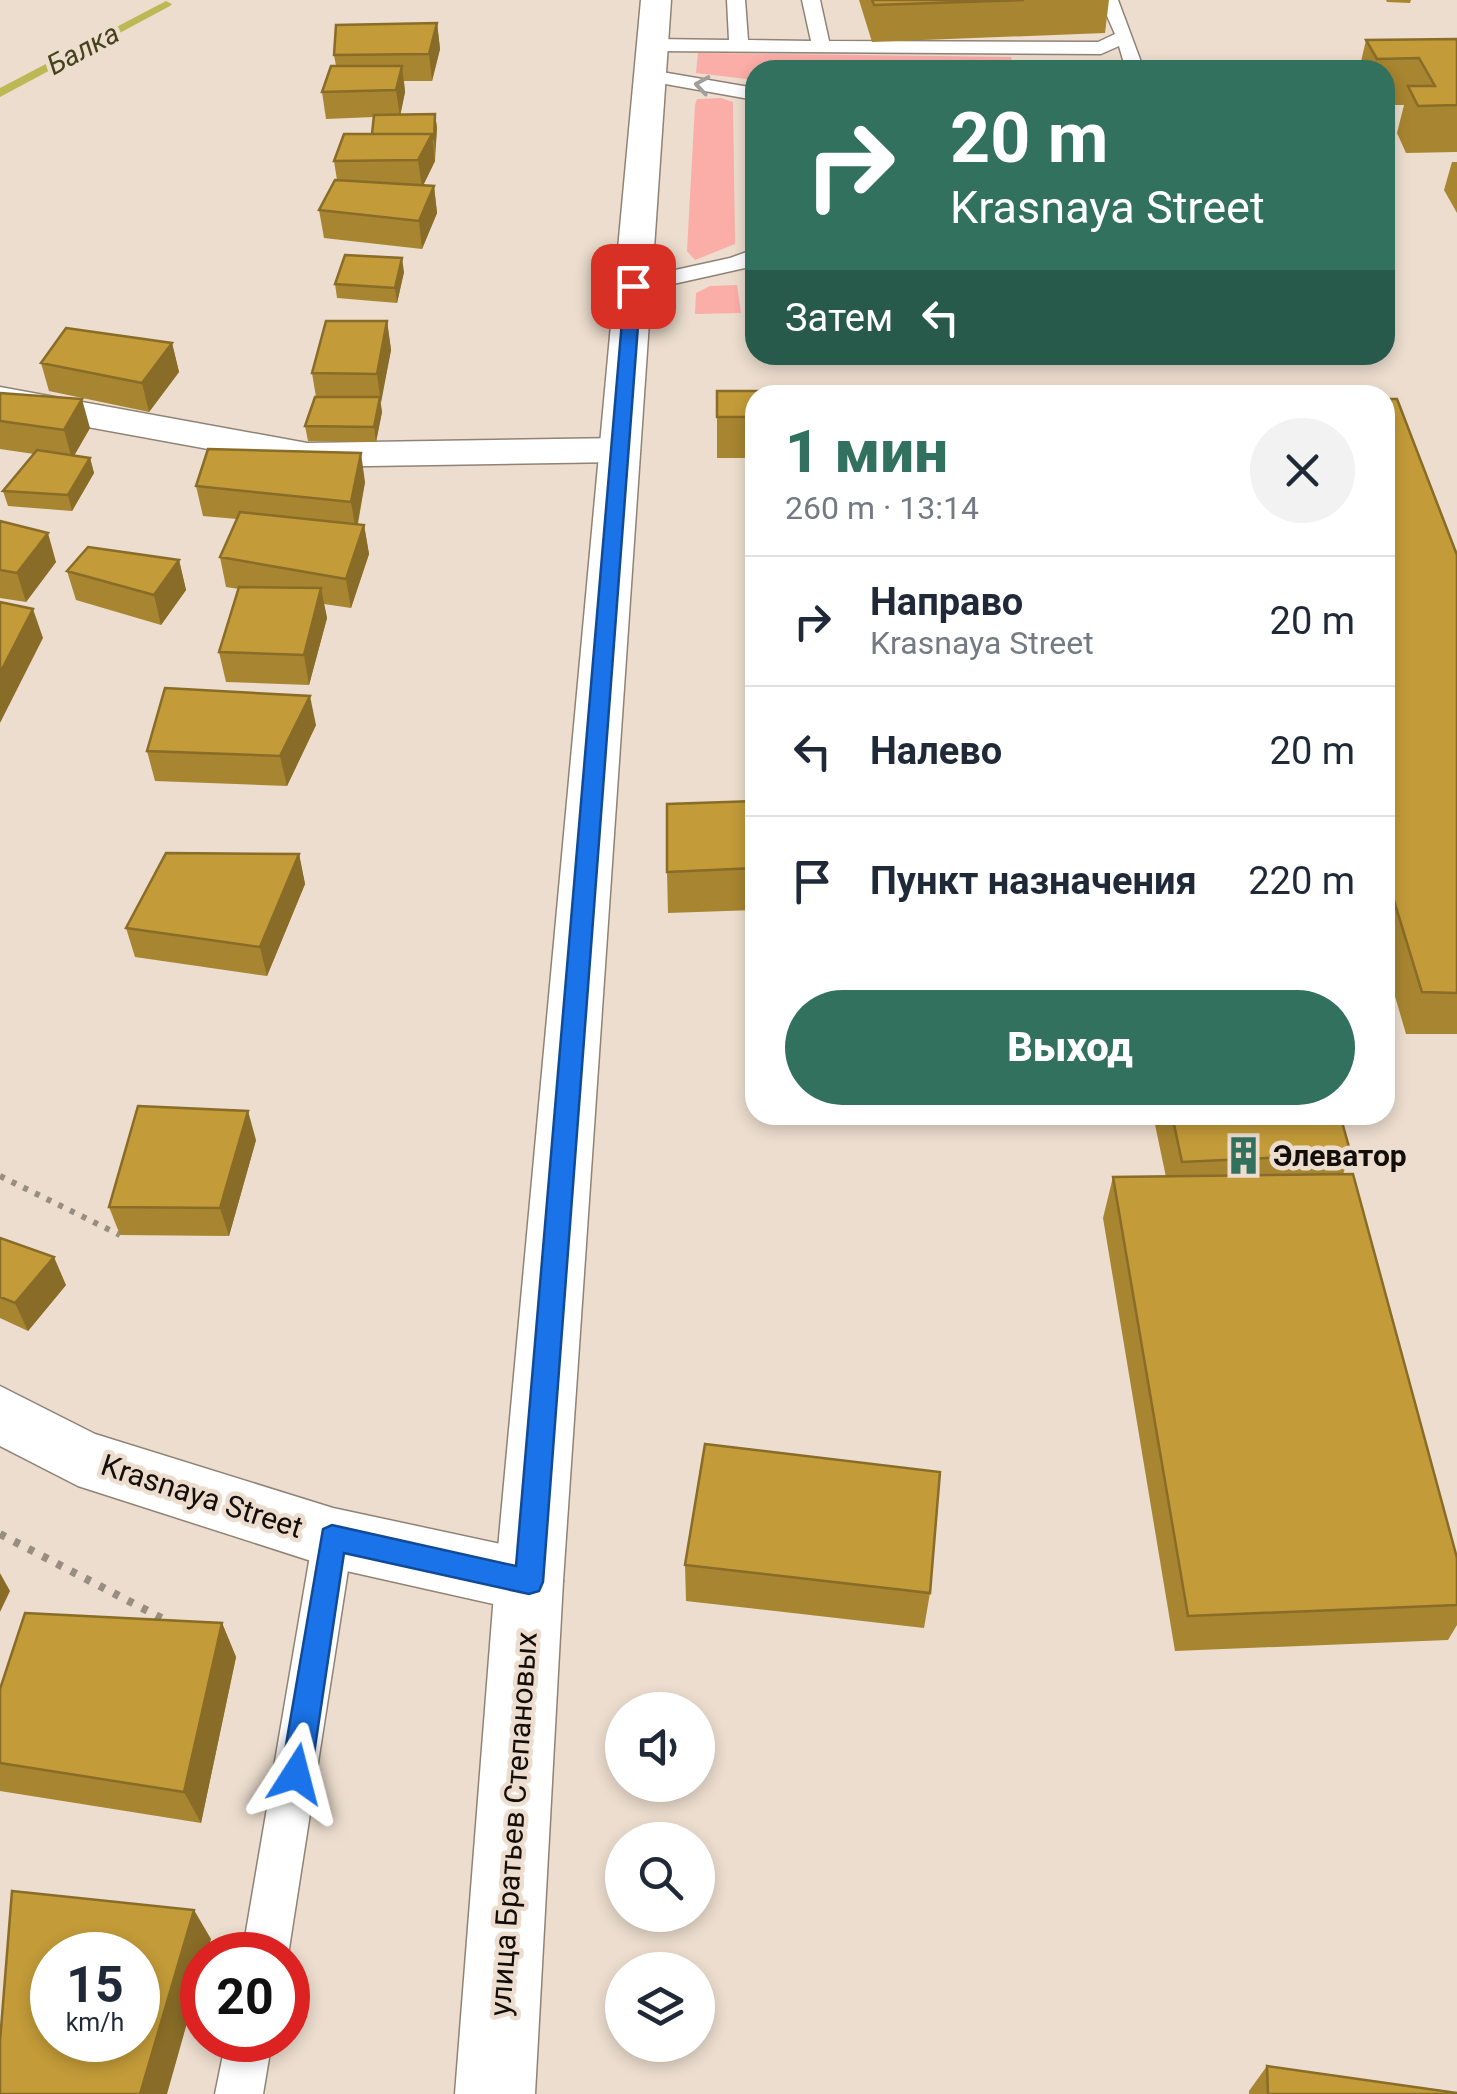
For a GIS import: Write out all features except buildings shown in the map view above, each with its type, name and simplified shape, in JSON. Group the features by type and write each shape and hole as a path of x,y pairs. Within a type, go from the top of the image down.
{"main road":[{"name":"улица Братьев Степановых","path":"495,2094 529,1582 653,40"},
{"path":"0,398 308,455 620,450"},
{"name":"Krasnaya Street","path":"0,1414 78,1457 332,1538 529,1582"}],"lane":[{"path":"736,0 739,45"},
{"path":"811,0 821,46"},
{"path":"1108,0 1133,60"},
{"path":"653,40 739,45 1101,48 1125,36"},
{"path":"653,40 745,89"},
{"path":"1062,48 1066,60"},
{"path":"633,286 745,259"},
{"path":"269,1932 332,1538"},
{"path":"239,2094 245,2062"}],"path":[{"path":"0,1176 120,1235"},
{"path":"0,1534 186,1630"}],"shaded area":[{"path":"698,53 1012,60 745,60 745,79 696,73"},
{"path":"697,99 733,102 735,244 695,260 687,251 695,105"},
{"path":"737,285 741,313 695,314 696,293 710,286"}],"waterway":[{"name":"Балка","path":"0,93 166,4"}],"place":[{"name":"Элеватор","path":"1243,1155"}],"route":[{"path":"296,1774 332,1538 529,1582 633,286"}]}
